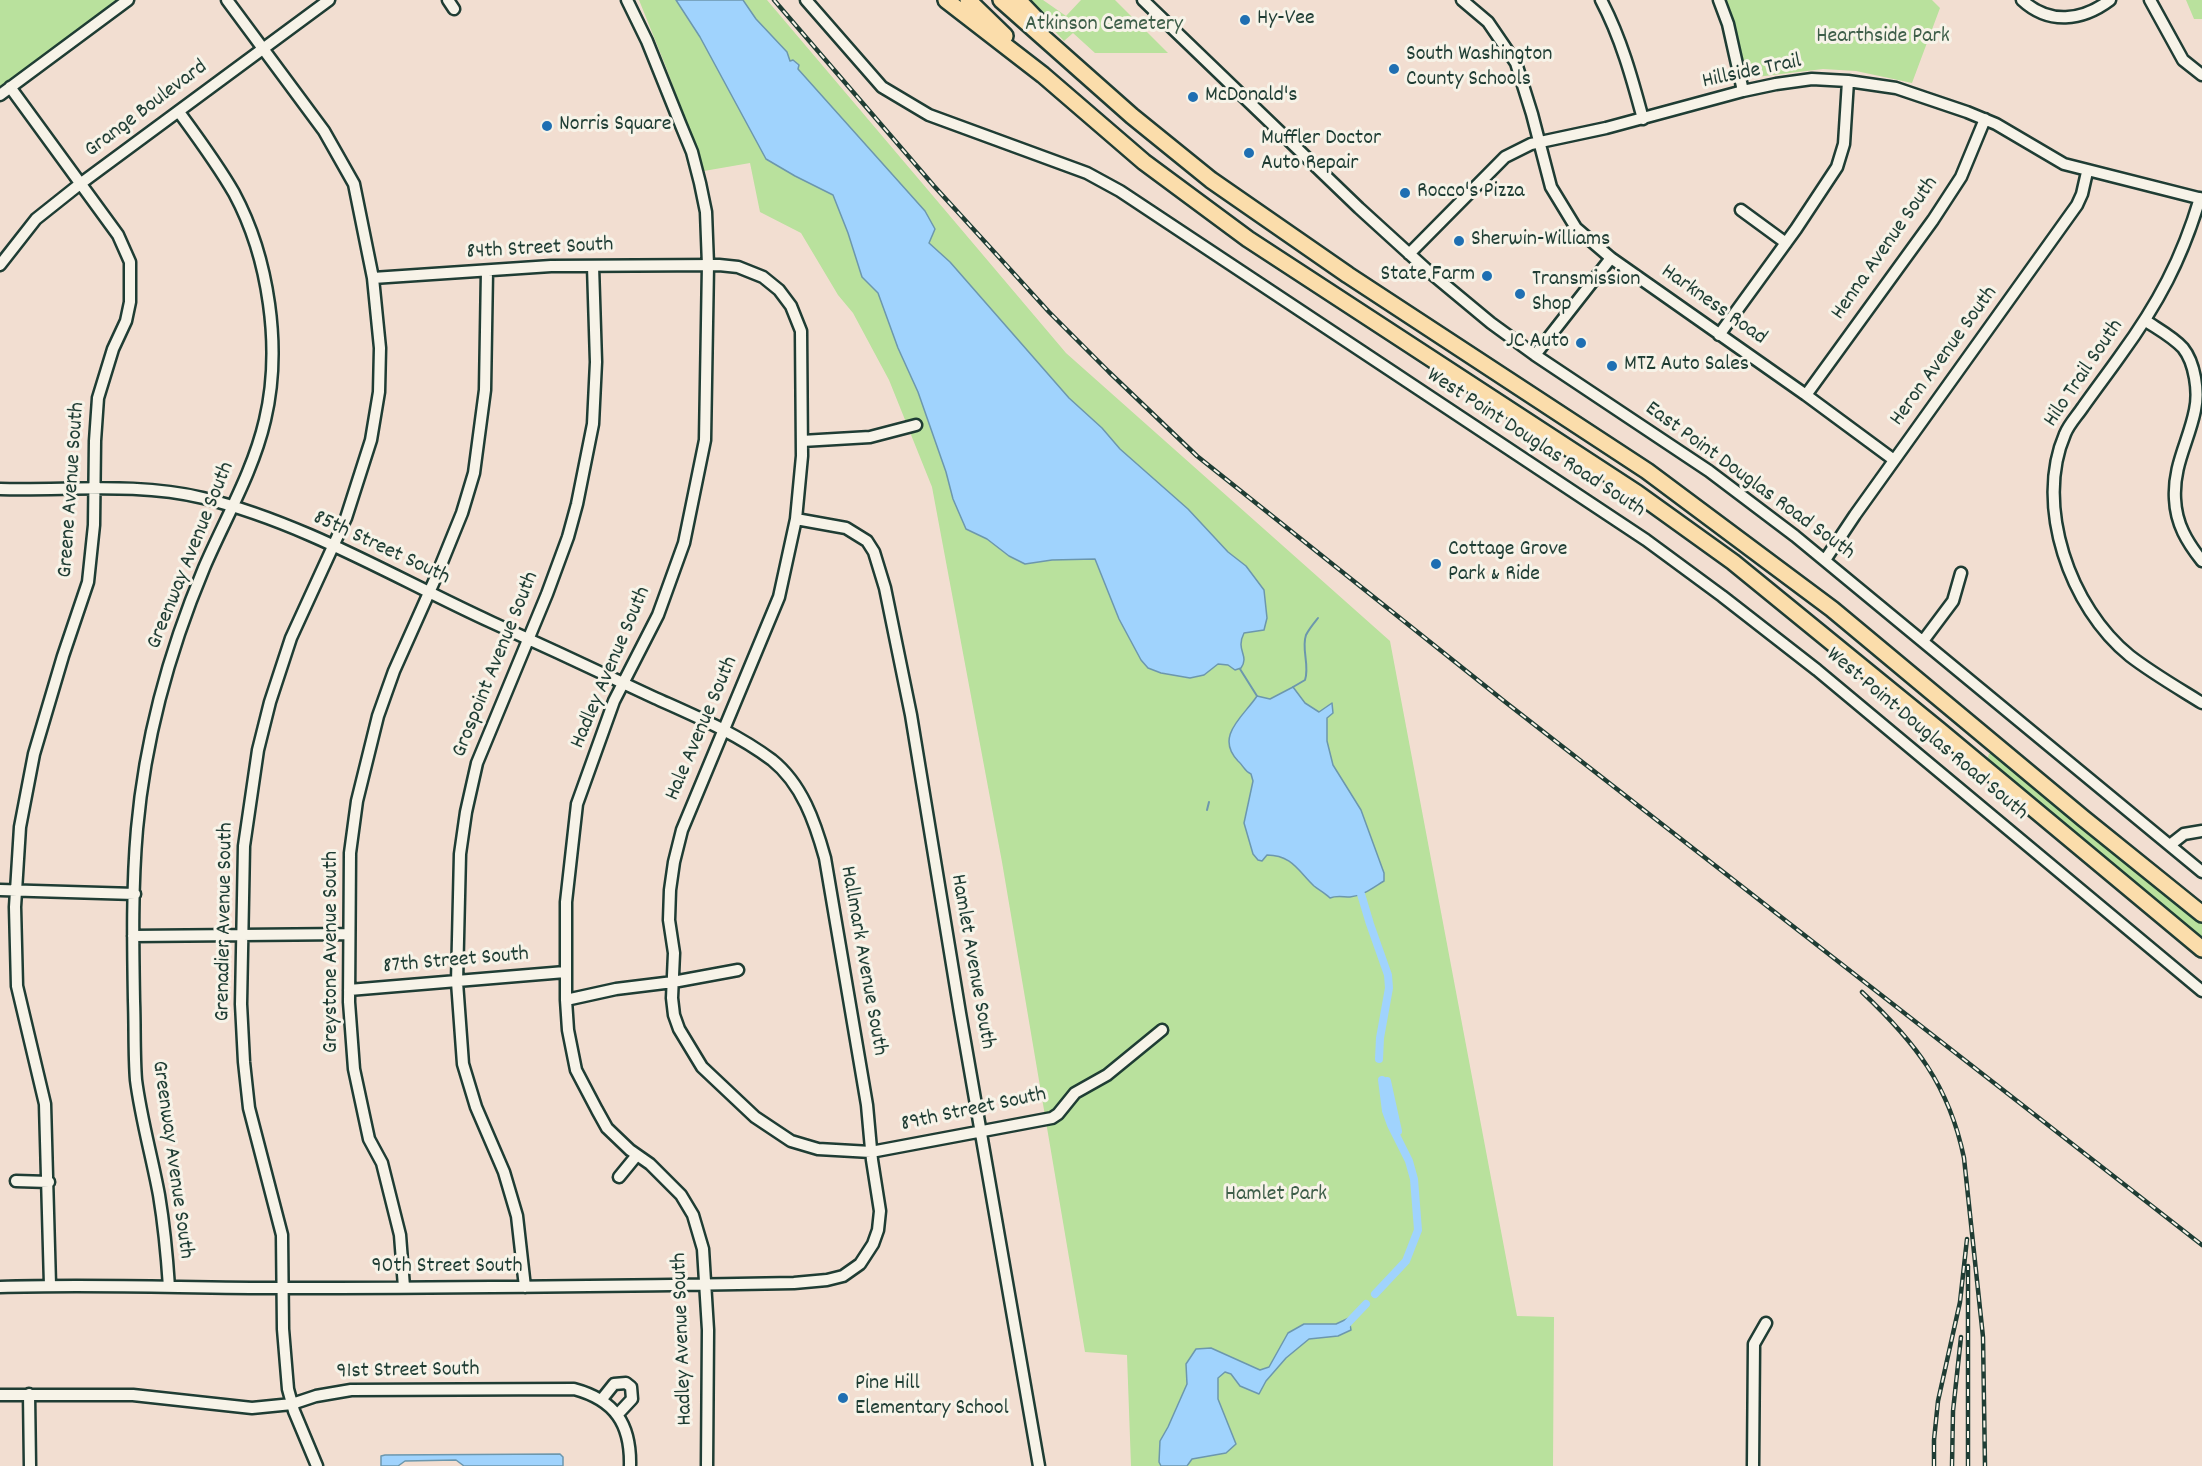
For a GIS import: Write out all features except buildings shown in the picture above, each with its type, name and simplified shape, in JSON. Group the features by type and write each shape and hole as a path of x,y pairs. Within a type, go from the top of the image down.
{"highway":[{"path":"946,0 1043,75 1144,162 1248,239 1637,493 1732,562 1939,730 2202,949"},
{"path":"968,0 1043,75"},
{"path":"1001,0 1132,116 1211,180 1291,236 1647,471 1832,609 2202,914"},
{"path":"1018,0 1132,116"}],"street":[{"path":"0,95 128,0"},
{"name":"Grenadier Avenue South","path":"227,0 324,131 354,184 373,279 380,348 379,392 371,440 346,518 291,638 270,702 258,750 244,846 241,936 244,1062 249,1108 282,1235 283,1329 288,1389 317,1466"},
{"name":"Grange Boulevard","path":"0,265 36,219 329,0"},
{"name":"Hadley Avenue South","path":"627,0 647,41 692,152 706,212 708,265 705,440 684,543 658,615 614,701 577,804 566,902 566,1000 568,1030 576,1070 608,1128 650,1164 681,1195 693,1215 703,1249 706,1284 707,1466"},
{"name":"West Point Douglas Road South","path":"806,0 882,87 929,115 1087,173 1120,192 1646,540 1817,670 2202,991"},
{"name":"East Point Douglas Road South","path":"1143,0 1409,254 1491,323 1709,471 1825,560 2202,872"},
{"name":"Harkness Road","path":"1462,0 1488,22 1516,63 1551,187 1576,228 1611,258 1894,460"},
{"path":"1601,0 1631,73 1643,119"},
{"path":"1719,0 1728,24 1743,91"},
{"path":"2022,0 2033,11 2070,18 2098,9 2110,0"},
{"path":"2150,0 2183,60 2202,75"},
{"name":"Hillside Trail","path":"1409,254 1505,157 1539,142 1643,119 1743,91 1812,80 1848,81 1896,88 1985,119 2023,138 2056,160 2087,172 2201,199"},
{"path":"1719,335 1786,243 1837,167 1845,133 1848,81"},
{"name":"Greene Avenue South","path":"10,87 118,235 125,249 131,272 130,302 126,321 113,349 98,398 94,525 88,582 34,754 20,827 16,890 17,986 45,1104 49,1182 50,1286"},
{"name":"Greenway Avenue South","path":"169,1287 159,1194 136,1080 133,936 137,828 153,728 168,672 187,611 244,482 265,421 273,360 267,286 248,222 234,193 179,112"},
{"name":"Henna Avenue South","path":"1806,395 1933,220 1961,177 1985,119"},
{"name":"Heron Avenue South","path":"1825,560 1855,514 2077,206 2087,172"},
{"name":"Hilo Trail South","path":"2201,199 2180,256 2146,321 2065,432 2054,464 2054,516 2067,561 2083,599 2099,625 2129,655 2202,703"},
{"path":"1741,210 1786,243"},
{"path":"1535,355 1611,258"},
{"name":"84th Street South","path":"373,279 551,266 708,265"},
{"name":"Hale Avenue South","path":"708,265 738,267 754,273 779,290 791,306 801,331 802,441 796,519 779,597 682,830 674,862 669,920 674,953 674,1015 702,1067 754,1118 791,1141 818,1149 871,1152"},
{"name":"Grospoint Avenue South","path":"525,1287 517,1216 504,1172 476,1107 463,1064 457,982 460,854 466,812 477,763 547,594 568,537 590,443 596,362 593,266"},
{"name":"Greystone Avenue South","path":"404,1287 400,1235 382,1163 369,1139 354,1069 349,990 350,853 357,801 378,716 394,671 462,513 474,473 485,390 487,271"},
{"path":"2146,321 2182,348 2191,366 2196,388 2196,410 2177,466 2175,500 2180,527 2202,561"},
{"path":"802,441 870,436 916,425"},
{"name":"85th Street South","path":"0,489 157,490 202,498 254,513 333,546 527,639 724,729"},
{"name":"Hamlet Avenue South","path":"796,519 846,528 867,541 874,552 885,588 911,715 929,834 1039,1466"},
{"path":"1923,641 1953,601 1961,573"},
{"name":"Hallmark Avenue South","path":"724,729 772,761 789,776 816,824 825,858 832,910 851,1002 867,1105 880,1211 875,1238"},
{"path":"2170,845 2184,834 2202,831"},
{"path":"0,890 135,894"},
{"path":"133,936 349,934"},
{"path":"566,1000 616,988 673,982 738,970"},
{"name":"87th Street South","path":"349,990 565,972"},
{"name":"89th Street South","path":"871,1152 1052,1118 1075,1093 1107,1075 1162,1030"},
{"path":"619,1177 638,1155"},
{"path":"16,1181 49,1182"},
{"name":"90th Street South","path":"0,1287 525,1287 794,1283 843,1276 860,1264 875,1238"},
{"path":"1753,1466 1754,1344 1766,1323"},
{"path":"602,1399 614,1384 626,1383 631,1387 632,1399 618,1414"},
{"name":"91st Street South","path":"0,1395 133,1395 252,1408 292,1404 325,1393 351,1390 574,1389 602,1399 618,1414 627,1431 631,1450 630,1466"},
{"path":"29,1394 30,1466"}],"green space":[{"path":"0,0 128,0 0,93"},
{"name":"Hamlet Park","path":"639,0 767,0 1066,353 1390,641 1517,1316 1554,1317 1553,1466 1131,1466 1127,1355 1085,1352 1002,862 932,487 889,380 853,313 838,295 801,233 760,212 750,163 704,171"},
{"name":"Atkinson Cemetery","path":"1025,0 1043,0 1066,16 1081,0 1115,0 1168,53 1095,53 1073,33 1064,41"},
{"name":"Hearthside Park","path":"1726,0 1932,0 1940,8 1912,83 1856,71 1823,69 1748,78"},
{"path":"2186,0 2202,0 2202,19 2194,19"},
{"path":"1993,753 2005,757 2202,922 2202,938 1991,763 1988,757"}],"water":[{"path":"676,0 743,0 756,19 787,52 790,61 793,60 799,65 798,69 925,211 935,229 929,243 950,262 1069,398 1102,428 1120,449 1188,509 1228,552 1246,566 1264,590 1267,618 1264,630 1244,633 1241,644 1244,660 1241,668 1235,670 1228,665 1218,664 1204,675 1190,678 1161,673 1148,668 1141,660 1119,619 1095,559 1052,560 1025,564 1009,556 987,539 966,529 953,499 918,392 898,348 878,293 862,277 833,195 766,159 700,37"},
{"path":"1293,687 1305,703 1319,712 1332,703 1333,713 1327,718 1327,741 1333,765 1361,810 1384,873 1384,881 1359,895 1330,898 1314,886 1289,861 1267,855 1262,861 1253,854 1244,823 1253,781 1251,774 1231,752 1230,735 1257,696 1270,699"},
{"path":"1349,1318 1351,1330 1338,1336 1309,1339 1286,1358 1266,1381 1259,1394 1240,1386 1231,1374 1225,1372 1218,1378 1218,1399 1236,1444 1226,1453 1192,1459 1187,1466 1161,1466 1159,1462 1160,1441 1187,1384 1186,1364 1196,1349 1211,1348 1260,1370 1269,1367 1288,1333 1304,1324 1336,1324"},
{"path":"560,1454 563,1457 563,1466 464,1466 456,1460 405,1461 398,1466 381,1466 381,1456 385,1455"}],"waterway":[{"path":"1293,687 1305,680 1306,635 1318,618"},
{"path":"1240,669 1257,696"},
{"path":"1207,810 1209,802"},
{"path":"1361,894 1388,975 1389,988 1380,1038 1379,1059"},
{"path":"1375,1294 1406,1261 1418,1230 1414,1179 1409,1161 1386,1111 1382,1080"},
{"path":"1387,1081 1398,1131"},
{"path":"1345,1326 1366,1304"}],"railway":[{"path":"774,0 934,186 1049,312 1197,456 1504,701 2202,1245"},
{"path":"1862,992 1914,1047 1927,1066 1949,1108 1964,1158 1983,1337 1985,1466"},
{"path":"1934,1466 1938,1401 1960,1302 1967,1239"},
{"path":"1968,1266 1968,1466"},
{"path":"1952,1466 1953,1411 1961,1337"}],"place":[{"name":"Hy-Vee","path":"1245,20"},
{"name":"South Washington County Schools","path":"1394,69"},
{"name":"McDonald's","path":"1193,97"},
{"name":"Norris Square","path":"547,126"},
{"name":"Muffler Doctor Auto Repair","path":"1249,153"},
{"name":"Rocco's Pizza","path":"1405,193"},
{"name":"Sherwin-Williams","path":"1459,241"},
{"name":"State Farm","path":"1487,276"},
{"name":"Transmission Shop","path":"1520,294"},
{"name":"JC Auto","path":"1581,343"},
{"name":"MTZ Auto Sales","path":"1612,366"},
{"name":"Cottage Grove Park & Ride","path":"1436,564"},
{"name":"Pine Hill Elementary School","path":"843,1398"}]}
